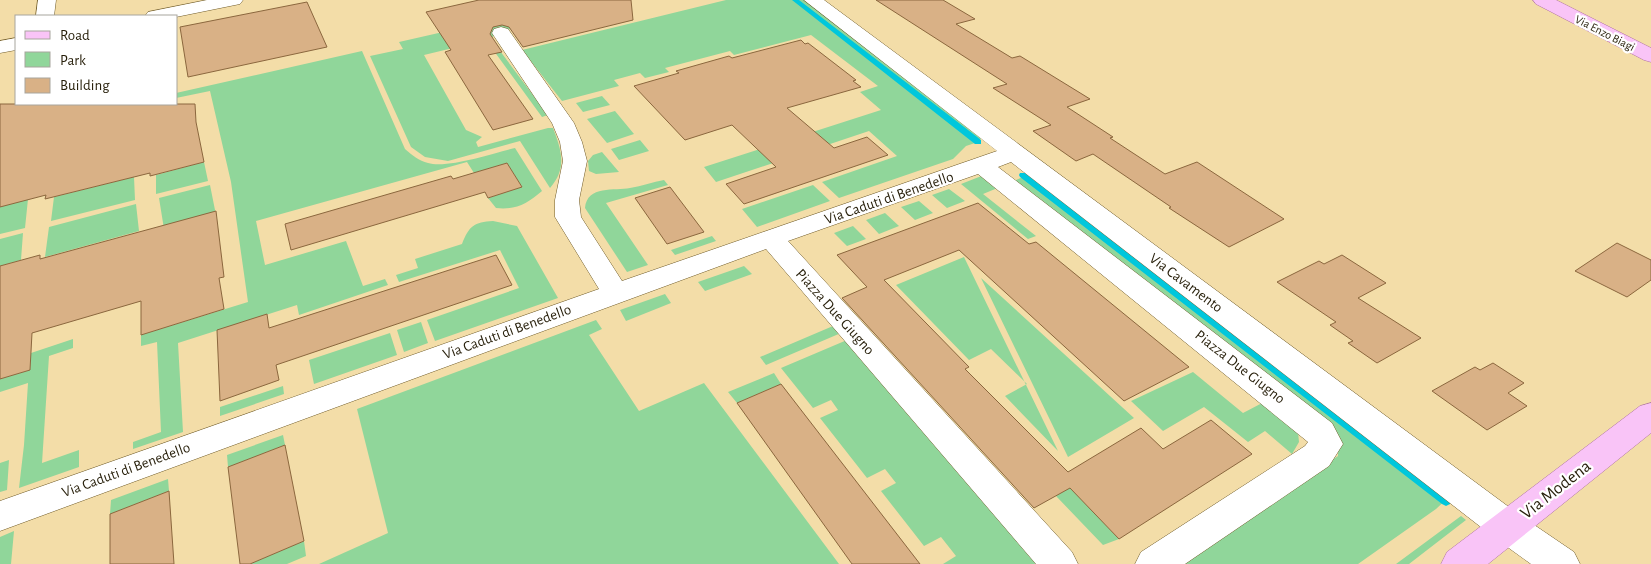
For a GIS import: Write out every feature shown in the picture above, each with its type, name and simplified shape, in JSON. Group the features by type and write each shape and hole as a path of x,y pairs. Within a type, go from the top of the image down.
{"main road":[{"name":"Via Enzo Biagi","path":"1542,0 1648,54"},
{"name":"Via Modena","path":"1460,564 1651,415"}],"street":[{"path":"45,15 47,0"},
{"path":"159,15 234,0"},
{"name":"Via Cavamento","path":"813,0 1508,527 1560,564"},
{"path":"501,33 563,123 571,142 575,160 567,200 568,216 616,293"},
{"path":"0,48 15,44"},
{"name":"Via Caduti di Benedello","path":"0,516 616,293 1015,153"},
{"name":"Piazza Due Giugno","path":"981,165 1320,432 1326,444 1317,456 1154,564"},
{"name":"Piazza Due Giugno","path":"771,239 1059,564"}],"green space":[{"path":"584,0 526,25 496,33 491,39 548,115 542,117 486,40 424,55 466,130 482,137 476,142 478,147 553,128 559,144 561,167 550,188 520,141 448,161 425,157 411,147 370,56 403,49 399,42"},
{"path":"726,0 806,0 981,138 978,142 966,146 953,159 839,198 822,182 897,156 869,131 716,182 704,167 881,110 860,92 878,86 811,35 734,55 730,51 665,68 669,72 645,78 640,73 614,80 619,86 562,101 522,50"},
{"path":"362,51 405,149 413,156 428,163 447,164 471,160 515,148 542,191 521,205 510,208 496,208 488,198 522,187 507,163 474,173 467,162 256,221 265,265 346,241 363,286 385,279 388,285 299,315 297,305 178,343 183,432 133,449 133,442 161,432 157,342 141,346 141,335 248,302 231,182 210,91 178,98 178,93"},
{"path":"602,96 610,105 583,112 576,103"},
{"path":"615,111 634,134 607,143 587,119"},
{"path":"640,140 649,151 619,160 611,149"},
{"path":"602,152 619,172 596,174 589,171 588,161 593,155"},
{"path":"204,162 208,181 156,194 156,175"},
{"path":"1032,173 1452,494 1436,509 1358,564 1175,564 1338,456 1338,447 1014,181"},
{"path":"984,175 1000,187 983,194 1036,236 1028,239 961,184"},
{"path":"134,177 135,200 51,221 54,197"},
{"path":"664,180 668,185 606,203 648,265 627,272 585,208 587,201 596,192 603,190 630,188"},
{"path":"210,185 216,215 164,229 159,198"},
{"path":"813,185 830,201 757,227 742,209"},
{"path":"949,189 965,201 947,208 932,195"},
{"path":"28,199 25,228 0,234 0,207"},
{"path":"919,201 933,213 915,220 901,207"},
{"path":"136,204 139,231 45,257 49,227"},
{"path":"885,213 899,226 879,234 866,220"},
{"path":"493,221 517,226 558,298 435,341 427,320 519,288 500,250 399,282 396,275 418,268 415,259 462,244 473,226 481,222"},
{"path":"853,226 866,239 847,246 834,233"},
{"path":"23,233 21,260 0,266 0,239"},
{"path":"712,236 716,241 675,255 671,250"},
{"path":"964,257 1024,381 991,349 969,360 896,285"},
{"path":"744,266 752,274 705,291 698,282"},
{"path":"981,278 1134,418 1068,457"},
{"path":"665,294 671,303 626,321 620,310"},
{"path":"596,320 602,329 589,335 639,411 704,383 839,564 319,564 388,533 357,409"},
{"path":"421,322 428,343 404,352 397,330"},
{"path":"833,326 841,333 766,365 760,357"},
{"path":"390,333 397,355 314,384 309,360"},
{"path":"73,339 73,348 49,356 42,463 79,450 79,467 19,488 28,383 0,392 0,379 30,370 31,353"},
{"path":"847,340 1043,564 943,564 956,556 941,537 924,546 881,491 896,483 885,469 867,478 820,418 838,410 831,400 813,408 781,368"},
{"path":"1193,372 1243,413 1266,401 1298,432 1299,442 1292,454 1265,431 1248,442 1204,407 1163,431 1131,401"},
{"path":"774,373 781,384 737,403 728,392"},
{"path":"1026,385 1058,451 1005,396"},
{"path":"283,386 284,394 220,416 220,407"},
{"path":"283,435 285,445 228,467 227,455"},
{"path":"9,460 7,490 0,492 0,463"},
{"path":"168,479 169,491 110,514 111,500"},
{"path":"1070,487 1119,539 1103,545 1056,496"},
{"path":"1461,516 1466,520 1409,564 1396,564"},
{"path":"14,531 11,564 0,564 0,537"},
{"path":"304,541 306,556 287,564 250,564"}],"building":[{"path":"479,0 631,0 633,20 523,47 509,27 502,25 493,27 490,34 502,52 488,55 533,119 493,130 445,52 451,50 426,12"},
{"path":"876,0 943,0 975,19 956,24 1012,58 1020,56 1090,99 1067,107 1165,174 1197,162 1284,219 1229,247 1169,208 1171,207 1093,154 1076,161 1033,131 1051,125 993,88 1007,84"},
{"path":"307,2 327,47 188,77 180,27"},
{"path":"801,40 805,44 808,43 856,80 853,81 861,87 787,108 834,148 867,137 888,155 744,204 726,184 776,167 732,125 685,140 634,86 679,73 676,71 729,56 732,58"},
{"path":"0,104 195,104 196,122 204,162 150,176 150,173 45,199 46,195 0,207"},
{"path":"507,163 522,187 488,198 485,192 291,250 285,224 451,176 453,179"},
{"path":"670,187 704,232 667,244 635,198"},
{"path":"978,203 1029,244 1036,242 1189,367 1124,401 959,250 884,280 969,367 965,369 1068,472 1141,428 1163,449 1211,420 1252,454 1119,539 1070,488 1034,508 842,298 867,287 837,255"},
{"path":"216,211 224,277 219,278 224,309 141,335 141,301 32,333 30,370 0,379 0,266 40,255 40,259"},
{"path":"1617,243 1651,260 1651,280 1627,297 1575,271"},
{"path":"496,255 512,285 276,365 279,380 220,401 217,330 267,314 269,328"},
{"path":"1342,255 1386,283 1358,298 1421,338 1377,363 1348,343 1353,341 1330,325 1336,322 1277,282 1319,261 1324,264"},
{"path":"1493,363 1524,383 1508,393 1527,406 1487,430 1432,391 1475,367 1480,370"},
{"path":"781,384 920,564 852,564 737,403"},
{"path":"285,445 304,541 250,564 240,564 228,467"},
{"path":"169,491 174,564 110,564 110,514"}],"waterway":[{"path":"795,0 978,142"},
{"path":"1023,175 1446,501"}]}
